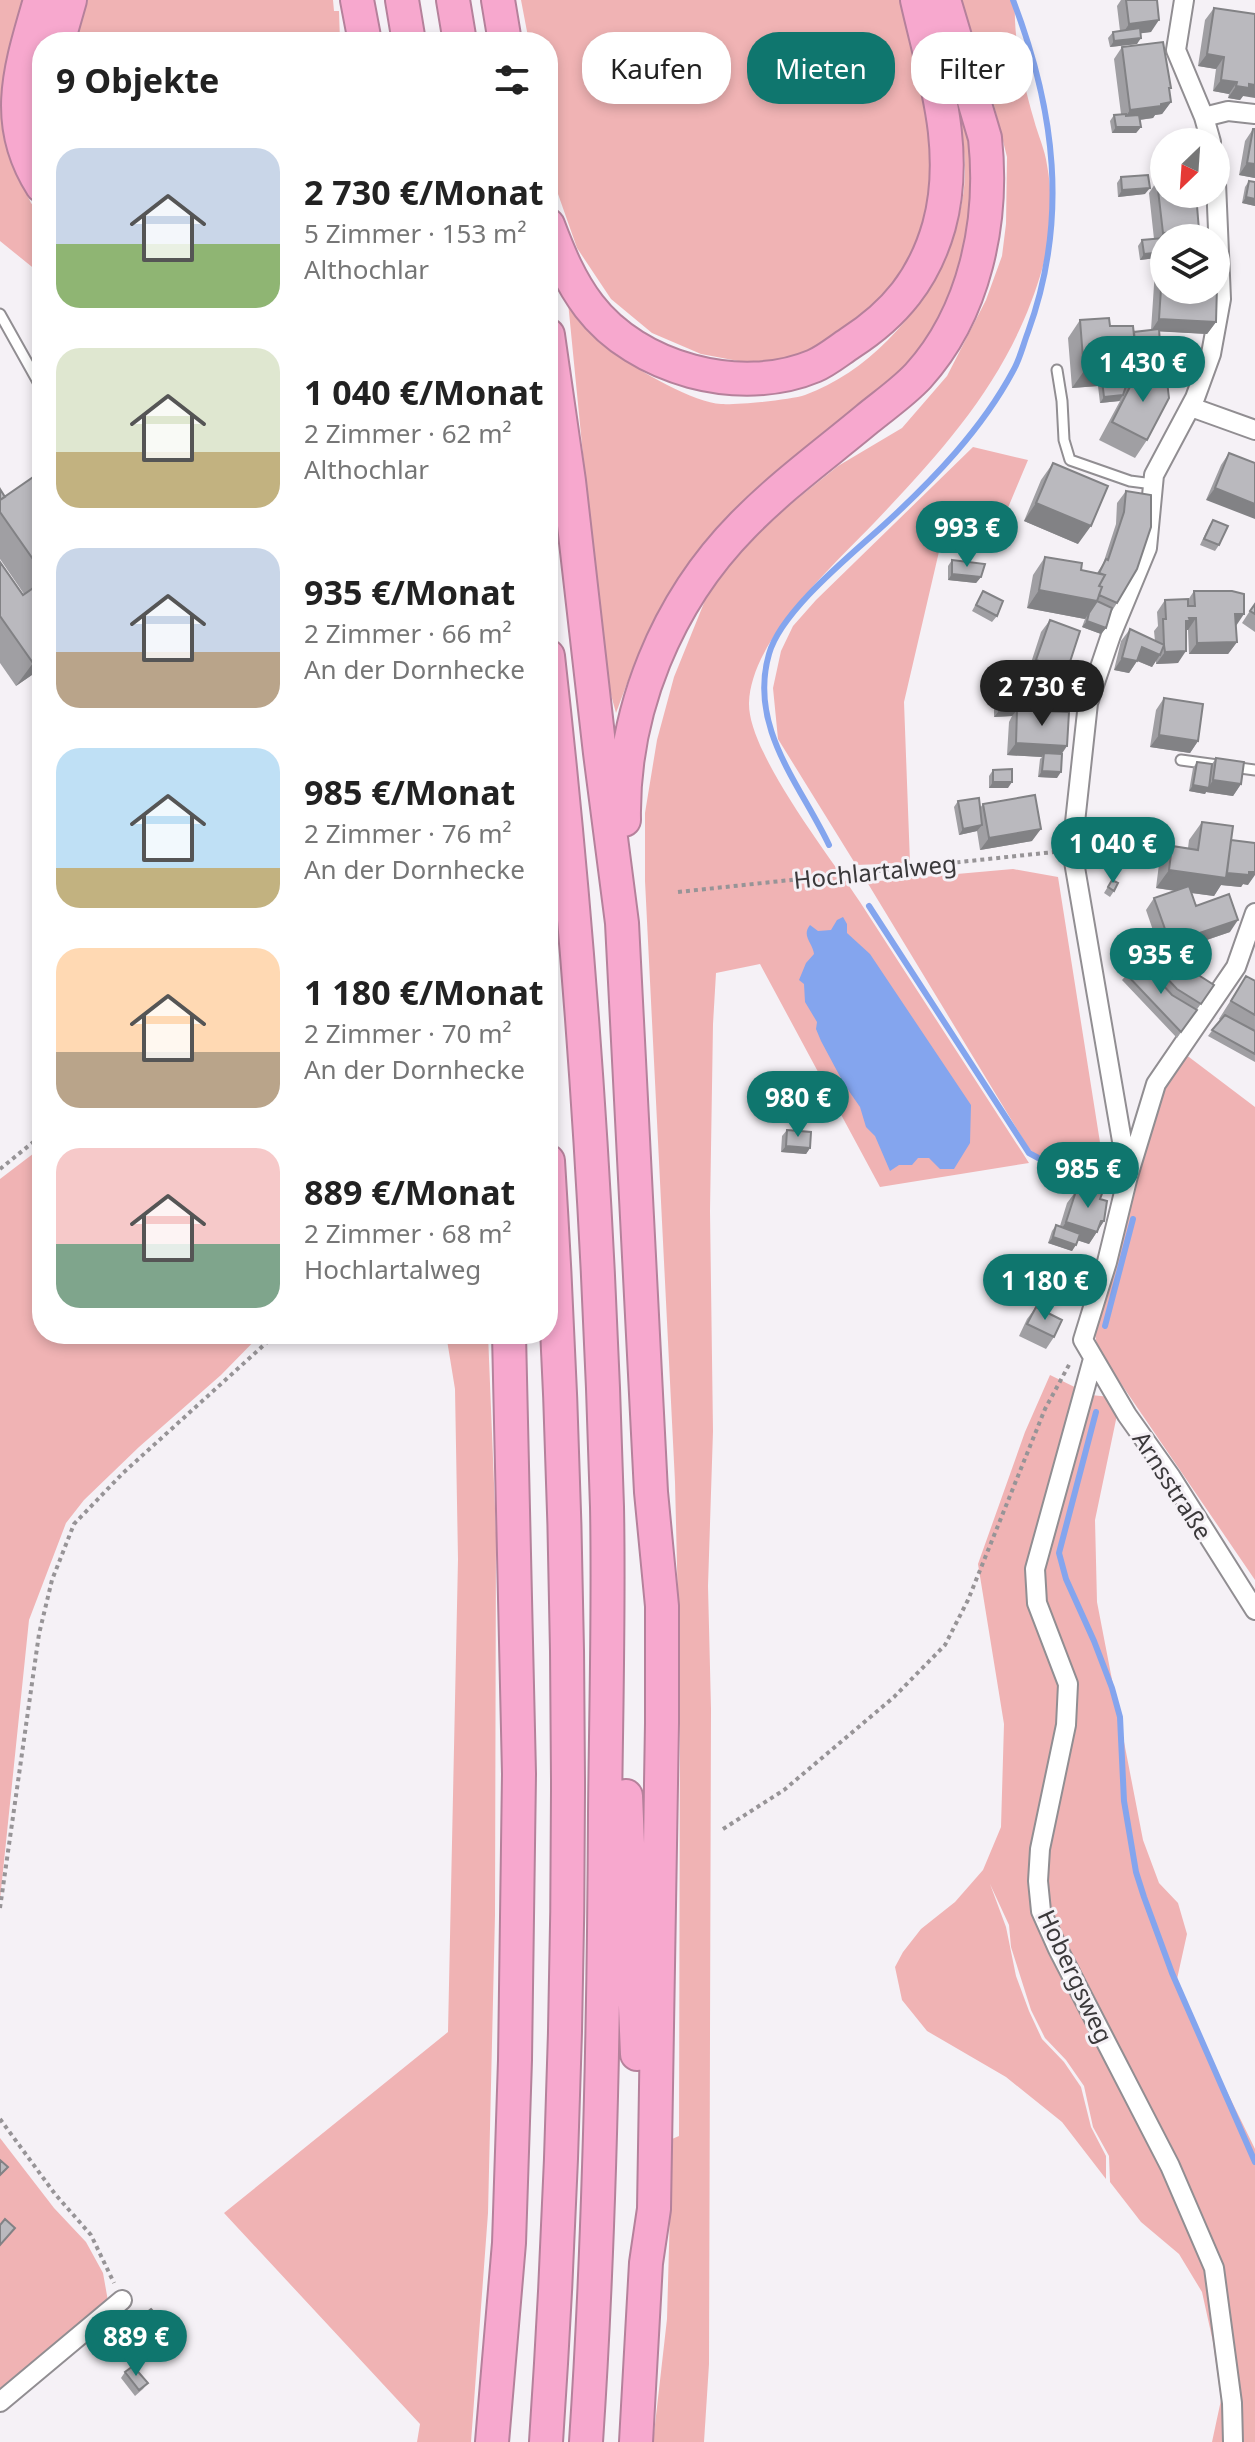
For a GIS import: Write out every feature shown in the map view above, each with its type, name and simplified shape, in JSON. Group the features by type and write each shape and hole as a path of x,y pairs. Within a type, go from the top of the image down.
{"highway":[{"path":"32,164 24,146 16,104 20,69 40,0"},
{"path":"61,32 70,0"},
{"path":"354,32 355,0"},
{"path":"355,0 363,32"},
{"path":"402,0 407,32"},
{"path":"453,0 458,32"},
{"path":"558,252 590,309 636,348 678,367 703,374 765,378 815,366 869,331 905,298 929,254 939,224 948,166 942,103 917,0"},
{"path":"622,923 625,883 623,788 635,721 659,647 682,603 712,559 744,524 799,473 919,375 949,332 972,278 985,221 986,147 944,0"},
{"path":"498,2 503,32"},
{"path":"558,405 622,923 651,1492 662,1606 654,2209 646,2263 636,2442"},
{"path":"558,747 569,847 591,1144 607,1512 604,2033 594,2320 586,2442"},
{"path":"492,2442 509,2243 515,2060 519,1774 509,1344"},
{"path":"546,2442 565,2048 569,1730 558,1344"},
{"path":"606,1671 624,1749 646,2263"}],"street":[{"path":"1184,0 1176,50 1207,128"},
{"path":"1204,117 1228,111 1255,114"},
{"path":"1128,1176 1072,850 1088,703 1111,635 1147,548 1154,475 1191,407 1211,354 1221,299 1217,208"},
{"path":"1191,407 1255,430"},
{"path":"1083,1340 1156,1084 1236,967 1255,913"},
{"name":"Arnsstraße","path":"1083,1340 1255,1610"},
{"name":"Hobergsweg","path":"1093,1359 1035,1569 1037,1603 1068,1684 1066,1725 1040,1849 1038,1881 1041,1911 1170,2166 1214,2268 1232,2403 1233,2442"},
{"path":"0,2402 122,2300"}],"lane":[{"path":"0,314 32,371"},
{"path":"1057,370 1064,440 1070,460 1130,481 1153,484"},
{"path":"1181,760 1255,770"}],"path":[{"name":"Hochlartalweg","path":"678,892 1072,850"},
{"path":"0,1169 32,1143"},
{"path":"723,1829 784,1790 894,1697 945,1645 968,1600 1045,1409 1083,1340"},
{"path":"0,1908 39,1634 52,1580 74,1524 123,1473 265,1344"},
{"path":"0,2119 55,2194 91,2235 122,2300"}],"shaded area":[{"path":"0,0 26,0 11,149 20,181 32,204 32,267 0,241"},
{"path":"88,0 333,0 334,11 339,11 340,32 79,32"},
{"path":"521,0 902,0 911,37 911,104 927,104 933,128 934,193 918,256 902,284 836,343 791,359 754,364 701,354 652,333 611,299 577,248 558,194 558,32 527,32"},
{"path":"960,0 1015,0 1016,32 971,32"},
{"path":"956,104 963,104 978,150 966,278 909,374 743,503 702,545 665,601 635,662 616,713 604,669 568,302 627,361 667,385 697,398 721,404 805,395 837,380 866,360 893,335 917,306 937,274 952,240 961,206 965,171"},
{"path":"994,104 1030,104 1045,154 1050,216 1043,266 1014,340 996,374 953,435 817,582 778,630 763,654 753,679 749,703 752,724 762,749 793,805 860,902 1029,1163 880,1187 760,964 716,973 710,1211 713,1431 708,1586 711,1709 709,2364 704,2442 653,2442 667,2319 672,2139 679,2136 680,1690 675,1482 645,881 645,813 657,740 674,677 708,593 756,532 838,466 902,428 947,376 986,300 1002,256 1007,157"},
{"path":"973,447 1028,460 989,553 941,543 904,702 910,863 856,865 778,739 773,688 781,651 793,626 816,600"},
{"path":"1013,869 1058,877 1105,1174 1075,1174 1055,1166 1029,1149 867,882"},
{"path":"1185,1054 1255,1107 1255,1580 1098,1350 1094,1330 1132,1189 1167,1078"},
{"path":"32,1155 32,1344 251,1344 84,1500 66,1523 29,1620 0,1900 0,1179"},
{"path":"448,1344 488,1344 496,1533 495,1915 488,2213 471,2442 417,2442 420,2424 224,2213 448,2032 458,1559 455,1389"},
{"path":"1050,1375 1091,1395 1110,1397 1117,1415 1095,1520 1097,1602 1143,1840 1159,1883 1178,1903 1187,1934 1177,1979 1210,2057 1255,2149 1255,2442 1212,2442 1221,2400 1202,2292 1179,2254 1141,2222 1110,2182 1109,2156 1093,2127 1084,2086 1066,2060 1045,2038 1031,2010 1011,1947 1009,1925 990,1884 1006,1927 1016,1976 1029,2011 1042,2039 1064,2062 1081,2087 1091,2127 1106,2156 1106,2179 1062,2122 1006,2077 927,2031 902,2000 895,1967 921,1929 955,1902 983,1870 1001,1827 1004,1724 978,1564 1025,1432"},
{"path":"0,2138 54,2208 86,2242 103,2273 108,2301 0,2393"}],"water":[{"path":"843,917 847,933 870,954 971,1105 970,1143 954,1169 940,1169 929,1158 918,1158 912,1165 899,1165 890,1171 875,1136 866,1127 860,1107 821,1041 816,1029 817,1022 805,1002 804,984 799,980 806,963 814,954 807,933 810,925 818,931 831,930"}],"building":[{"path":"1126,0 1157,0 1159,20 1129,24"},
{"path":"1214,8 1255,14 1255,85 1249,84 1249,88 1236,86 1237,82 1221,80 1224,57 1207,54"},
{"path":"1140,28 1141,38 1114,41 1113,32"},
{"path":"1163,42 1171,102 1130,110 1122,47"},
{"path":"1114,115 1139,115 1141,127 1116,127"},
{"path":"1255,129 1255,164 1247,163"},
{"path":"1148,175 1150,188 1122,190 1121,177"},
{"path":"1249,181 1255,182 1255,199 1246,197"},
{"path":"1160,208 1197,208 1198,224 1162,224"},
{"path":"1150,239 1150,253 1144,254 1142,240"},
{"path":"1160,304 1216,304 1216,322 1159,319"},
{"path":"1109,318 1110,326 1133,326 1137,365 1084,371 1080,320"},
{"path":"1159,329 1162,373 1136,375 1132,381 1131,373 1137,365 1134,332"},
{"path":"1166,373 1169,398 1147,440 1112,422 1136,375"},
{"path":"1129,377 1123,395 1104,397 1102,380"},
{"path":"1229,453 1255,463 1255,504 1215,488"},
{"path":"1053,463 1108,486 1091,526 1036,503"},
{"path":"32,478 32,558 0,512 0,500"},
{"path":"1126,491 1151,495 1151,527 1137,569 1117,603 1099,595 1102,587 1099,586 1105,575 1099,573 1108,560 1124,512"},
{"path":"1213,520 1228,526 1219,545 1204,539"},
{"path":"1045,557 1082,563 1081,570 1105,575 1099,586 1102,587 1097,601 1039,590"},
{"path":"952,560 985,564 981,577 952,574"},
{"path":"0,562 23,595 32,589 32,662 0,616"},
{"path":"983,591 1003,601 997,616 976,605"},
{"path":"1194,591 1244,594 1244,614 1235,614 1237,642 1197,643 1196,618 1189,618 1190,621 1186,621 1186,651 1165,652 1163,619 1166,619 1165,600 1188,599 1188,606 1195,606"},
{"path":"1097,601 1112,608 1106,628 1087,621"},
{"path":"1050,620 1080,631 1067,671 1036,660"},
{"path":"1130,629 1164,645 1160,655 1142,647 1137,661 1122,658"},
{"path":"1023,694 1023,710 999,711 998,695"},
{"path":"1164,698 1203,704 1198,741 1159,735"},
{"path":"1017,710 1069,712 1067,746 1016,743"},
{"path":"1044,753 1062,754 1061,772 1042,771"},
{"path":"1216,758 1244,762 1241,784 1213,780"},
{"path":"1197,762 1212,764 1209,788 1193,785"},
{"path":"1012,769 1012,782 993,782 993,770"},
{"path":"1035,795 1041,829 989,838 983,804"},
{"path":"979,798 982,825 963,829 958,801"},
{"path":"1202,822 1233,826 1226,878 1169,870 1172,846 1198,850"},
{"path":"1231,840 1255,843 1255,872 1249,872 1249,875 1227,873"},
{"path":"1112,880 1118,883 1114,891 1108,887"},
{"path":"1189,886 1196,906 1229,894 1238,920 1170,943 1154,898"},
{"path":"1160,938 1189,969 1214,985 1201,1004 1177,989 1144,954"},
{"path":"1140,960 1172,995 1197,1010 1181,1032 1126,974"},
{"path":"1246,976 1255,981 1255,1015 1231,1001"},
{"path":"1225,1015 1255,1031 1255,1054 1212,1030"},
{"path":"787,1130 811,1132 810,1148 786,1146"},
{"path":"1091,1187 1103,1191 1100,1199 1107,1201 1104,1221 1101,1221 1097,1232 1066,1222 1076,1191 1088,1196"},
{"path":"1056,1225 1080,1234 1076,1245 1053,1237"},
{"path":"1036,1307 1062,1320 1054,1337 1027,1324"},
{"path":"0,2160 8,2167 0,2175"},
{"path":"5,2219 15,2228 0,2245 0,2225"},
{"path":"151,2309 165,2325 162,2328 168,2336 142,2357 121,2332"},
{"path":"133,2366 148,2383 139,2390 125,2372"}],"waterway":[{"path":"829,845 780,754 771,730 765,706 764,681 769,654 776,637 802,602 903,507 972,433 1001,392 1020,357 1041,290 1049,248 1052,165 1039,82 1013,0"},
{"path":"869,906 1029,1153 1068,1174 1109,1190"},
{"path":"1105,1326 1133,1219"},
{"path":"1096,1412 1059,1553 1066,1579 1112,1688 1120,1717 1124,1801 1136,1872 1144,1897 1172,1973 1255,2162"}]}
